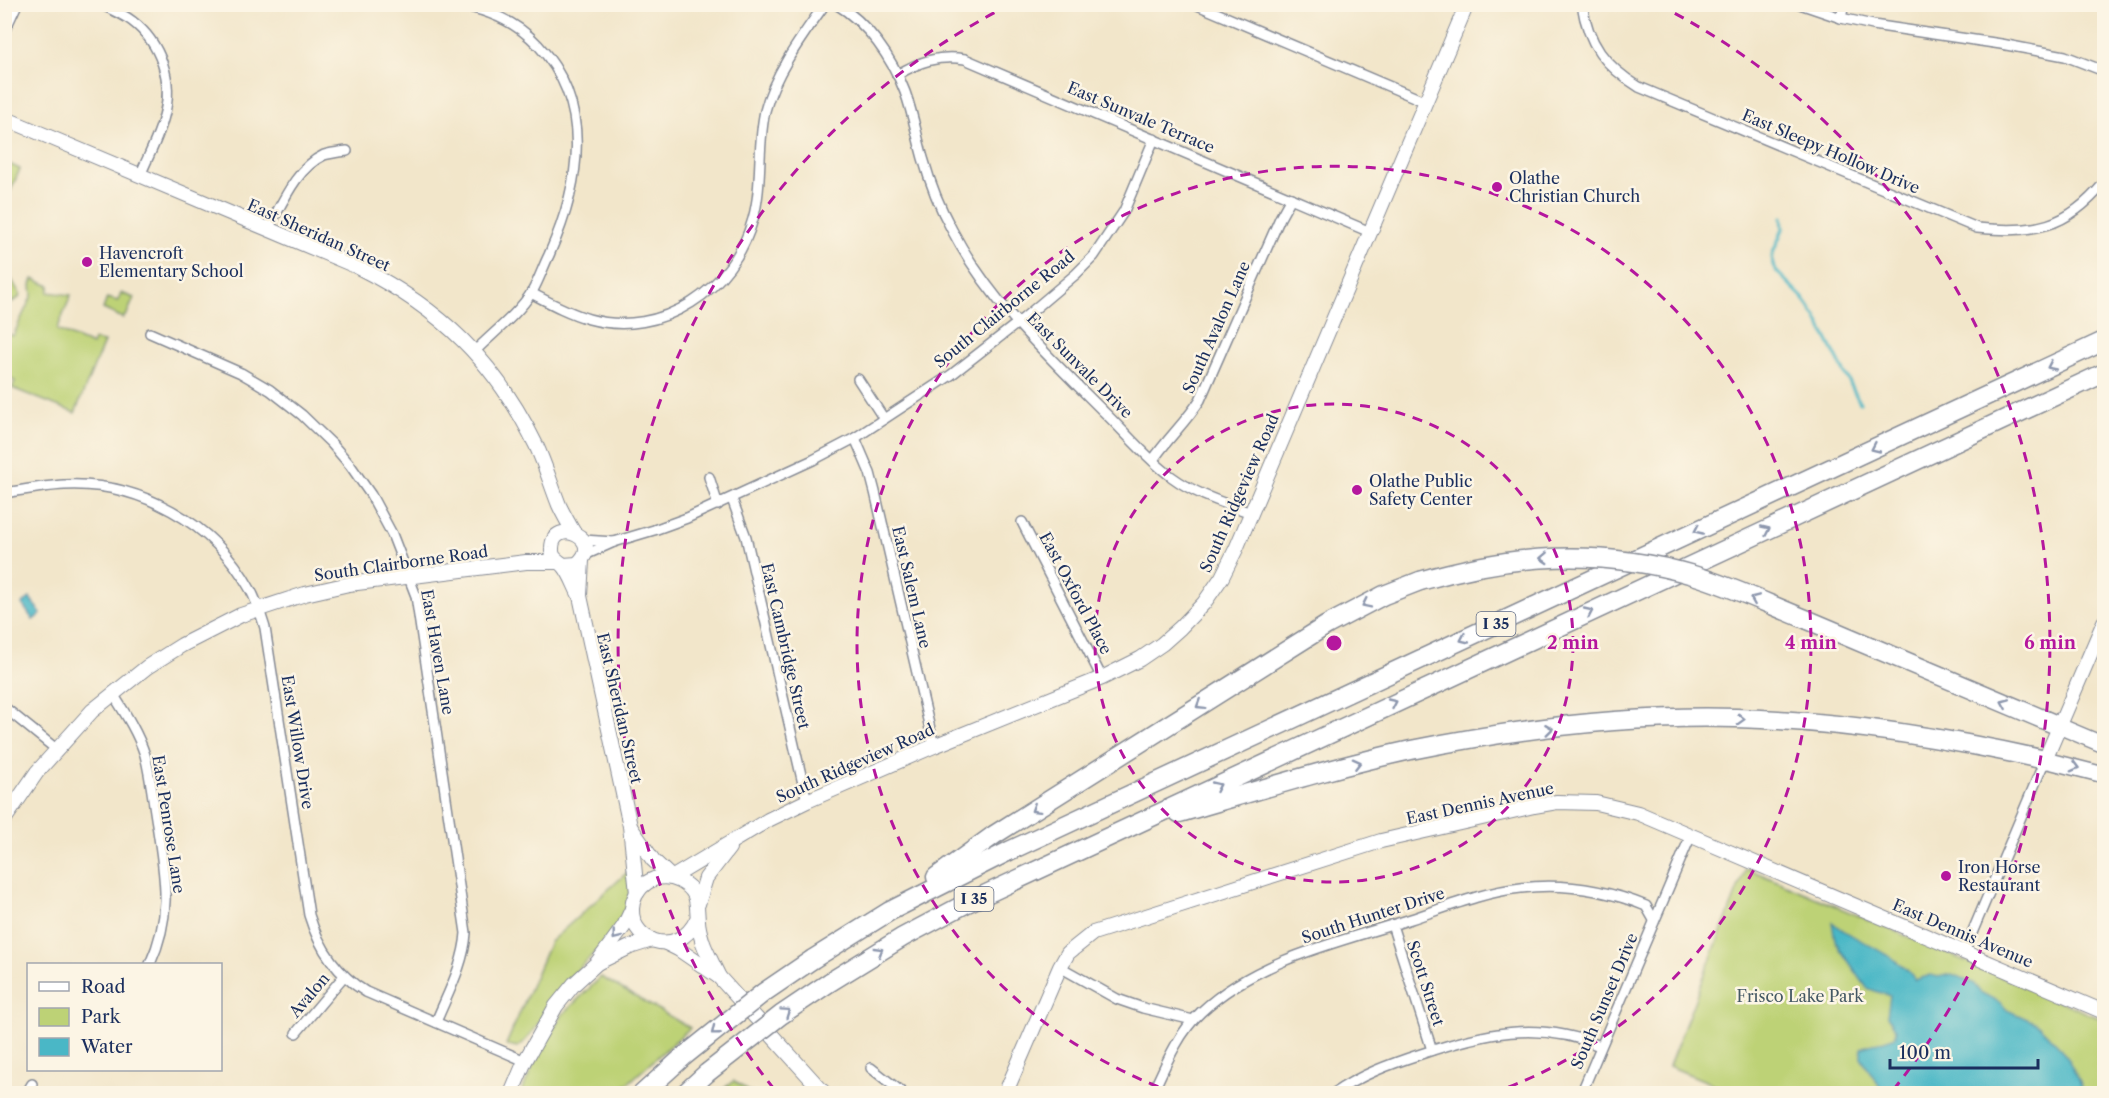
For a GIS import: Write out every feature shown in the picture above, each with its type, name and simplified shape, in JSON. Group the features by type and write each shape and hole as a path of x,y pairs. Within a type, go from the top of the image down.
{"highway":[{"name":"I 35","path":"642,1094 682,1057 763,993 890,911 1009,851 2104,341"},
{"name":"I 35","path":"684,1094 707,1073 782,1015 830,982 903,937 967,903 2104,372"},
{"path":"890,911 994,835 1317,631 1354,610 1420,581 1513,560 1576,556 1605,558 1640,562 1695,576 1808,620 2059,726"},
{"path":"1126,829 1312,775 1410,751 1574,725 1683,719 1789,721 1917,734 2045,760"}],"main road":[{"path":"2059,726 2104,745"},
{"path":"2045,760 2104,775"}],"street":[{"path":"4,32 16,4"},
{"path":"100,4 133,21 145,33 160,57 166,76 168,96 165,116 140,176"},
{"path":"454,4 503,18 533,40 548,55 560,74 574,108 577,142 569,197 554,244 539,280 523,304 476,351"},
{"path":"531,293 559,308 591,320 612,323 634,322 678,311 713,287 728,272 740,252 754,216 761,133 772,90 825,4"},
{"name":"East Sunvale Drive","path":"836,4 868,32 891,62 906,94 926,170 952,230 984,282 1017,324 1171,476 1190,488 1251,513"},
{"path":"1195,4 1426,102"},
{"name":"South Ridgeview Road","path":"672,877 768,820 807,801 934,746 1102,678 1140,659 1185,624 1204,603 1222,577 1467,4"},
{"name":"East Sleepy Hollow Drive","path":"1582,4 1588,34 1593,43 1609,66 1639,87 1977,228 2013,231 2054,224 2089,201 2104,183"},
{"path":"1800,4 1841,18 1873,25 2065,56 2104,70"},
{"path":"1841,18 1844,4"},
{"name":"East Sunvale Terrace","path":"897,75 914,65 934,58 965,59 1370,232"},
{"name":"East Sheridan Street","path":"4,118 358,267 388,283 430,311 476,351 521,416 537,447 559,506 579,537"},
{"name":"South Clairborne Road","path":"583,558 614,542 654,530 732,499 855,438 951,375 1017,324 1094,256 1124,212 1154,139"},
{"path":"268,229 291,188 305,170 325,155 347,150"},
{"name":"South Avalon Lane","path":"1153,460 1163,445 1190,416 1200,400 1280,218 1291,198"},
{"name":"East Haven Lane","path":"150,333 241,373 270,390 315,426 350,465 371,495 392,534 416,596 466,933 464,952 436,1022"},
{"path":"858,379 884,419"},
{"name":"East Salem Lane","path":"855,438 870,472 934,746"},
{"path":"709,477 718,505"},
{"name":"East Willow Drive","path":"4,493 65,484 98,486 132,494 157,503 181,516 200,529 221,549 244,578 266,628 309,915 322,949 344,976 366,992 525,1061"},
{"name":"East Cambridge Street","path":"732,499 746,537 807,801"},
{"name":"East Sheridan Street","path":"554,541 559,506"},
{"name":"East Oxford Place","path":"1022,522 1102,678"},
{"path":"568,532 579,537 585,545 583,558 577,564 561,564 554,558 554,541 568,532"},
{"name":"South Clairborne Road","path":"579,537 614,542"},
{"name":"South Clairborne Road","path":"526,562 554,541"},
{"name":"East Sheridan Street","path":"583,558 580,596 630,826 637,892"},
{"name":"South Clairborne Road","path":"4,820 37,772 92,711 147,667 182,645 241,615 305,594 349,584 526,562 561,564"},
{"name":"East Sheridan Street","path":"561,564 580,596"},
{"path":"1964,952 2104,622"},
{"name":"East Penrose Lane","path":"113,694 135,732 144,755 152,788 166,904 162,932 150,963"},
{"path":"4,707 56,749"},
{"name":"East Dennis Avenue","path":"1005,1094 1060,967 1068,953 1093,933 1381,841 1557,802 1616,806 1638,813 2104,1012"},
{"name":"East Sheridan Street","path":"630,826 653,860 672,877"},
{"name":"South Sunset Drive","path":"1581,1094 1691,835"},
{"name":"South Ridgeview Road","path":"698,904 706,878 734,842"},
{"path":"511,1094 525,1061 556,1006 574,984 597,963 624,926 637,892 650,881 672,877 686,884 693,891 698,904 697,919 704,945 719,976 825,1094"},
{"name":"South Hunter Drive","path":"1152,1094 1180,1039 1201,1011 1238,983 1282,961 1495,892 1520,888 1550,886 1580,888 1629,899 1646,906 1654,920"},
{"path":"632,908 638,928 652,940 666,943 719,976"},
{"path":"666,943 685,937 697,919"},
{"name":"Scott Street","path":"1392,925 1432,1050"},
{"path":"597,963 630,947 652,940"},
{"path":"1060,967 1117,999 1193,1020"},
{"name":"Avalon","path":"296,1033 344,976"},
{"path":"1333,1094 1365,1074 1432,1050 1485,1035 1515,1032 1564,1034 1600,1046"},
{"path":"871,1068 904,1094"},
{"path":"26,1094 32,1084"}],"green space":[{"path":"5,162 20,169 4,201"},
{"path":"5,268 20,294 19,298 5,306"},
{"path":"33,279 50,286 48,292 71,295 57,330 92,345 94,340 104,342 75,413 12,388 15,381 5,376 5,332 13,336 32,295"},
{"path":"121,293 134,298 123,318 103,309 107,298 118,301"},
{"name":"Frisco Lake Park","path":"1746,868 2104,1020 2104,1093 1735,1093 1669,1066"},
{"path":"630,870 628,904 618,925 561,988 525,1041 518,1047 506,1045 550,942"},
{"path":"601,977 690,1028 617,1093 521,1093 540,1050 562,1015"},
{"path":"734,1081 751,1093 718,1093"}],"water":[{"path":"30,598 41,614 33,620 22,604"},
{"path":"1832,922 1900,964 1915,980 1931,975 1938,977 1952,974 1973,983 1980,992 2001,1003 2007,1010 2036,1023 2066,1056 2084,1093 1884,1093 1861,1058 1861,1048 1896,1036 1896,1029 1887,1016 1890,996 1867,988 1835,940"}],"waterway":[{"path":"1782,217 1783,229 1772,255 1773,265 1776,271 1803,298 1816,317 1860,403"}],"place":[{"name":"Olathe Christian Church","path":"1497,187"},
{"name":"Havencroft Elementary School","path":"87,262"},
{"name":"Olathe Public Safety Center","path":"1357,490"},
{"name":"Iron Horse Restaurant","path":"1946,876"}]}
